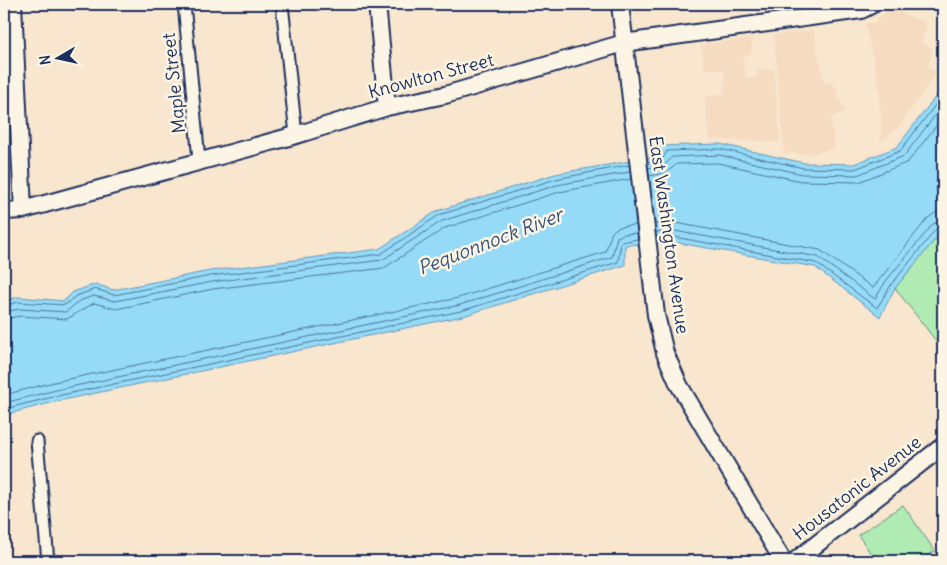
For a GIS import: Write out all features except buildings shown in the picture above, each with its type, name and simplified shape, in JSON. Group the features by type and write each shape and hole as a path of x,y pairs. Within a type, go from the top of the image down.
{"main road":[{"path":"13,4 23,210"},
{"path":"377,4 387,107"},
{"name":"East Washington Avenue","path":"620,4 656,315 665,353 679,385 783,561"},
{"name":"Knowlton Street","path":"4,211 23,210 199,160 296,135 387,107 445,95 624,43 861,10 873,4"},
{"name":"Housatonic Avenue","path":"795,561 942,450"}],"street":[{"name":"Maple Street","path":"184,4 199,160"},
{"path":"282,4 296,135"},
{"path":"37,441 48,561"}],"shaded area":[{"path":"890,8 927,24 921,43 933,49 928,67 937,72 898,128 881,141 880,89 865,23 874,23"},
{"path":"813,30 824,82 833,83 845,111 831,118 835,148 809,154 784,153 774,35"},
{"path":"753,38 751,52 743,58 746,79 757,77 757,70 774,69 780,142 709,139 705,97 725,93 724,70 705,69 701,45"}],"green space":[{"path":"943,230 943,350 895,288"},
{"path":"903,505 935,551 920,561 876,561 858,535"}],"water":[{"name":"Pequonnock River","path":"943,87 943,230 895,288 880,317 815,267 673,242 625,245 625,265 463,316 58,401 4,415 4,301 18,297 64,301 73,292 96,284 113,290 210,271 379,249 437,211 555,174 660,156 660,146 720,144 804,163 854,164 897,147"}]}
